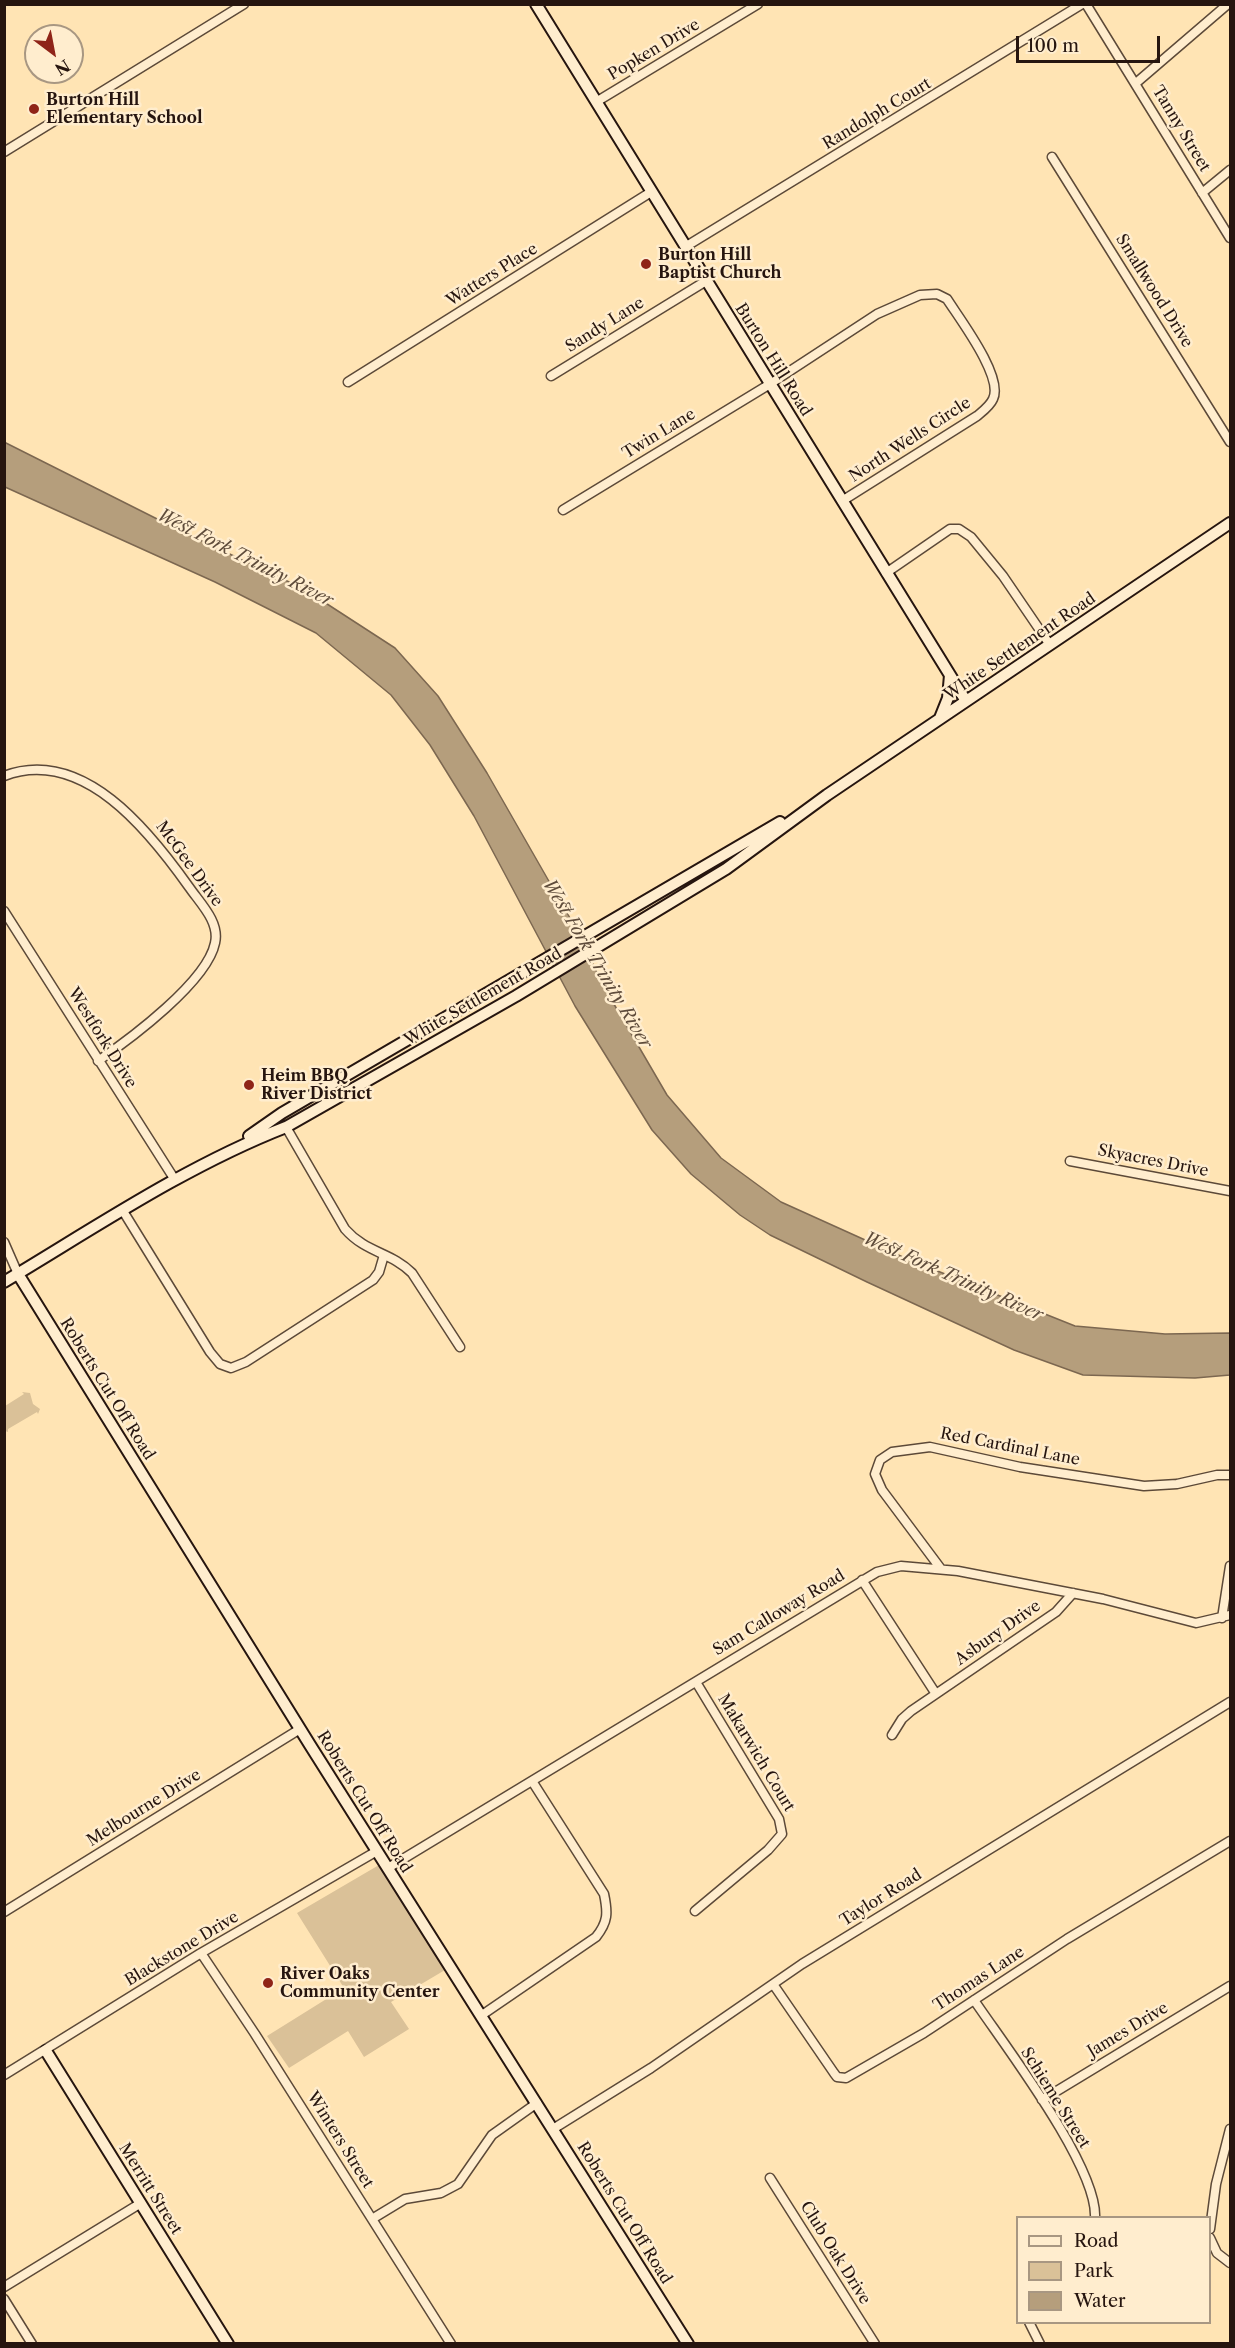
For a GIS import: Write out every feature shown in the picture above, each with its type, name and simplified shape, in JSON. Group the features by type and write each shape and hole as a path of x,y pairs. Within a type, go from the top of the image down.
{"street":[{"path":"4,152 244,4"},
{"name":"Burton Hill Road","path":"536,4 966,701"},
{"name":"Popken Drive","path":"596,102 758,4"},
{"name":"Tanny Street","path":"1084,4 1136,82 1230,238"},
{"name":"Randolph Court","path":"685,247 1084,4"},
{"path":"1136,82 1228,4"},
{"name":"Smallwood Drive","path":"1052,157 1230,442"},
{"path":"1202,193 1230,170"},
{"name":"Watters Place","path":"348,382 651,192"},
{"name":"Sandy Lane","path":"551,376 706,281"},
{"name":"North Wells Circle","path":"842,501 977,416 993,400 995,383 990,369 946,299 938,294 920,295"},
{"name":"Twin Lane","path":"563,510 770,384 877,314 920,295"},
{"name":"White Settlement Road","path":"234,1147 286,1126 623,934 726,869 827,795 1230,523"},
{"path":"886,573 950,529 959,529 972,537 1003,576 1050,645"},
{"path":"939,719 948,698 950,675"},
{"name":"McGee Drive","path":"4,776 40,770 52,771 92,786 114,800 141,824 206,912 215,930 215,943 206,964 185,989 156,1017 98,1061"},
{"name":"White Settlement Road","path":"4,1282 234,1147 309,1097 827,795"},
{"name":"Westfork Drive","path":"4,911 175,1180"},
{"path":"309,1097 315,1109"},
{"path":"286,1126 345,1228 356,1242 402,1263 412,1273 460,1347"},
{"name":"Skyacres Drive","path":"1070,1161 1230,1191"},
{"path":"123,1211 210,1352 220,1364 231,1368 246,1362 373,1280 379,1272 384,1255"},
{"path":"4,1242 18,1274"},
{"name":"Roberts Cut Off Road","path":"18,1274 300,1729 688,2343"},
{"name":"Red Cardinal Lane","path":"941,1569 882,1490 875,1474 880,1460 892,1452 930,1447 1020,1467 1144,1486 1177,1484 1217,1474 1230,1475"},
{"name":"Sam Calloway Road","path":"388,1868 877,1572 901,1566 941,1569 1073,1593 1196,1623 1226,1617"},
{"path":"1226,1617 1230,1566"},
{"path":"862,1580 936,1694"},
{"name":"Asbury Drive","path":"892,1734 902,1719 1056,1611 1073,1593"},
{"name":"Makarwich Court","path":"695,1911 768,1850 782,1834 778,1819 696,1682"},
{"name":"Taylor Road","path":"553,2129 651,2068 773,1984 988,1849 1230,1702"},
{"name":"Melbourne Drive","path":"4,1912 300,1729"},
{"path":"482,2015 596,1937 606,1925 608,1911 604,1894 532,1781"},
{"name":"Thomas Lane","path":"773,1984 834,2073 842,2078 924,2033 1067,1940 1230,1841"},
{"name":"Blackstone Drive","path":"4,2075 201,1953 377,1851"},
{"name":"Winters Street","path":"201,1953 451,2343"},
{"name":"James Drive","path":"1042,2100 1230,1986"},
{"name":"Schieme Street","path":"974,2000 1060,2127 1086,2177 1096,2204 1095,2216"},
{"name":"Merritt Street","path":"46,2050 228,2343"},
{"path":"372,2219 405,2199 441,2193 458,2184 492,2135 537,2103"},
{"path":"1211,2216 1216,2184 1230,2130"},
{"name":"Club Oak Drive","path":"770,2178 874,2343"},
{"path":"4,2287 141,2203"},
{"path":"1211,2242 1217,2253 1230,2263"},
{"path":"4,2299 32,2343"},
{"path":"1030,2324 1040,2343"}],"green space":[{"path":"22,1392 30,1393 33,1404 40,1409 38,1414 37,1412 8,1429 8,1432 5,1431 5,1406 24,1394"},
{"path":"379,1865 445,1970 391,2002 409,2029 364,2057 348,2031 289,2068 267,2036 344,1988 297,1913"}],"water":[{"path":"4,442 185,533 304,589 395,648 438,696 487,773 574,925 604,987 667,1095 721,1158 781,1202 905,1258 1075,1326 1165,1334 1230,1333 1230,1375 1195,1378 1083,1375 1014,1350 867,1282 770,1235 740,1215 691,1174 652,1130 575,1006 474,816 430,745 391,695 316,633 215,582 5,487"}],"place":[{"name":"Burton Hill Elementary School","path":"34,109"},
{"name":"Burton Hill Baptist Church","path":"646,264"},
{"name":"Heim BBQ River District","path":"249,1085"},
{"name":"River Oaks Community Center","path":"268,1983"}],"water label":[{"name":"West Fork Trinity River","path":"245,558"},
{"name":"West Fork Trinity River","path":"597,964"},
{"name":"West Fork Trinity River","path":"953,1277"}]}
